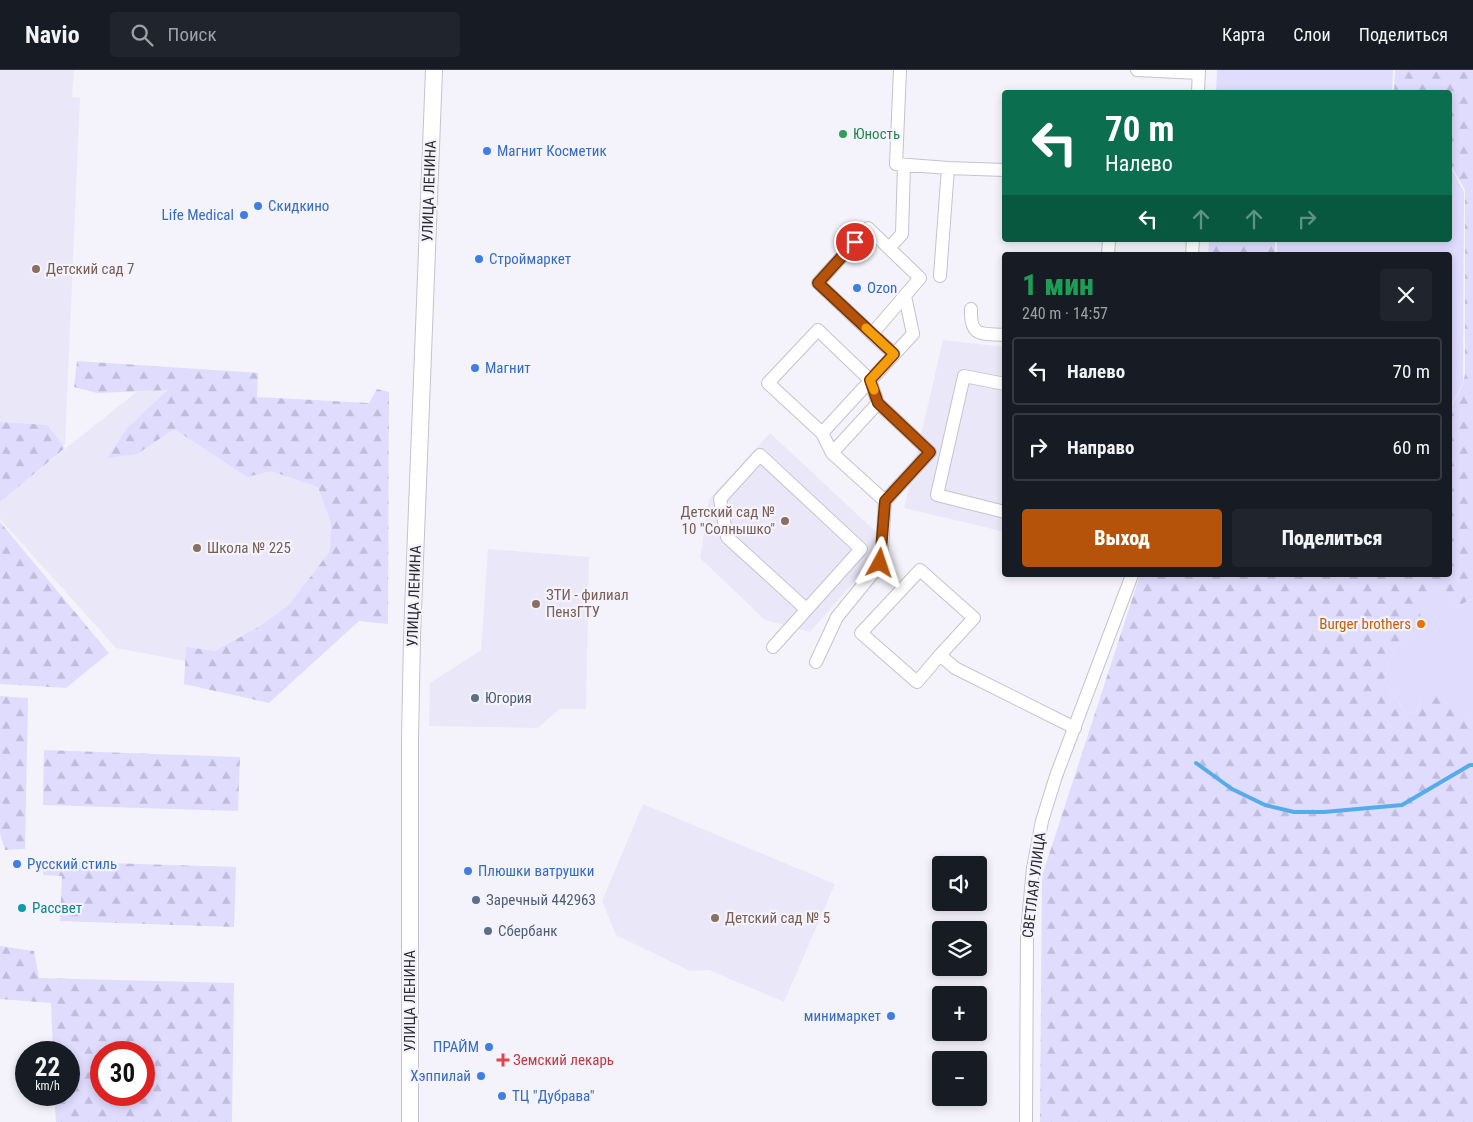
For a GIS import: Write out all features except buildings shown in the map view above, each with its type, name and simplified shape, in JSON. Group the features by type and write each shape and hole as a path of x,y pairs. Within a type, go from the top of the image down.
{"main road":[{"name":"УЛИЦА ЛЕНИНА","path":"410,1122 410,739 412,637 434,70"}],"street":[{"path":"900,70 896,164 1002,170"},
{"path":"1137,70 1199,72 1198,90"},
{"path":"889,248 902,234 904,165"},
{"path":"940,276 948,168"},
{"path":"872,334 920,278 868,228 818,283 872,334 894,354"},
{"path":"822,433 913,334 905,296"},
{"path":"971,309 970,324 973,328 984,334 1002,334"},
{"path":"816,662 837,617 880,563 885,501 930,452 878,403 870,380 818,330 768,383 822,433 832,453 885,501"},
{"path":"1002,383 964,376 937,494 1002,511"},
{"path":"832,453 878,403"},
{"path":"773,647 861,549 760,454 720,498 727,537 806,609"},
{"path":"920,570 974,618 940,655 917,682 861,633 920,570"},
{"name":"СВЕТЛАЯ УЛИЦА","path":"1026,1122 1027,932 1033,868 1042,821 1056,776 1131,577"},
{"path":"940,655 954,668 1075,728"}],"shaded area":[{"name":"Детский сад 7","path":"0,70 74,70 72,97 80,98 65,445 0,440"},
{"path":"943,340 1002,347 1002,531 904,508"},
{"name":"Школа № 225","path":"159,374 236,408 370,419 367,577 242,672 116,648 0,519 0,501"},
{"name":"Детский сад № 10 \"Солнышко\"","path":"770,433 888,543 810,632 765,620 700,558 709,499"},
{"name":"ЗТИ - филиал ПензГТУ","path":"488,549 589,557 586,709 559,709 538,728 429,726 430,683 481,650"},
{"name":"Детский сад № 5","path":"643,804 835,884 784,1002 709,970 690,971 616,935 602,901"}],"green space":[{"path":"1217,70 1393,70 1392,90 1216,90"},
{"path":"1395,70 1473,70 1473,598 1457,607 1442,586 1413,603 1420,611 1421,624 1406,636 1396,648 1389,663 1384,682 1407,714 1416,712 1420,699 1428,690 1442,690 1454,701 1453,712 1473,722 1473,1122 1040,1122 1042,876 1139,577 1452,577 1452,405 1463,384 1465,374 1465,190 1452,167 1452,90 1394,90"},
{"path":"1452,170 1464,192 1463,383 1452,404 1452,252 1277,252 1277,242 1452,242"},
{"path":"1209,242 1275,242 1275,252 1208,252"},
{"path":"77,361 258,373 257,397 369,403 377,389 389,392 388,624 359,621 269,703 184,684 186,647 215,651 260,626 289,605 330,551 331,523 318,487 271,471 247,477 174,429 137,454 107,458 127,428 168,390 97,393 74,387"},
{"path":"0,422 47,425 65,448 0,502"},
{"path":"0,522 109,653 66,688 0,684"},
{"path":"1442,585 1457,607 1473,598 1473,722 1420,699 1416,712 1407,714 1384,682 1389,663 1396,648 1406,636 1421,624 1412,603"},
{"path":"0,696 28,698 25,849 5,850 0,834"},
{"path":"44,750 240,757 238,811 43,805"},
{"path":"44,861 236,867 234,927 60,921 62,876 43,875"},
{"path":"0,946 34,951 39,978 234,983 232,1122 56,1122 55,1106 80,1106 80,1041 53,1041 51,1003 0,999"}],"waterway":[{"path":"1196,763 1232,789 1265,805 1294,812 1324,812 1402,805 1473,765"}],"slow traffic":[{"path":"866,328 894,354 870,380 874,390"}],"place":[{"name":"Юность","path":"843,134"},
{"name":"Магнит Косметик","path":"487,151"},
{"name":"Скидкино","path":"258,206"},
{"name":"Life Medical","path":"244,215"},
{"name":"Строймаркет","path":"479,259"},
{"name":"Детский сад 7","path":"36,269"},
{"name":"Ozon","path":"857,288"},
{"name":"Магнит","path":"475,368"},
{"name":"Детский сад № 10 \"Солнышко\"","path":"785,521"},
{"name":"Школа № 225","path":"197,548"},
{"name":"ЗТИ - филиал ПензГТУ","path":"536,604"},
{"name":"Burger brothers","path":"1421,624"},
{"name":"Югория","path":"475,698"},
{"name":"Русский стиль","path":"17,864"},
{"name":"Плюшки ватрушки","path":"468,871"},
{"name":"Заречный 442963","path":"476,900"},
{"name":"Рассвет","path":"22,908"},
{"name":"Детский сад № 5","path":"715,918"},
{"name":"Сбербанк","path":"488,931"},
{"name":"минимаркет","path":"891,1016"},
{"name":"ПРАЙМ","path":"489,1047"},
{"name":"Земский лекарь","path":"503,1060"},
{"name":"Хэппилай","path":"481,1076"},
{"name":"ТЦ \"Дубрава\"","path":"502,1096"}],"route":[{"path":"855,242 818,283 894,354 870,380 878,403 930,452 885,501 880,563"}]}
